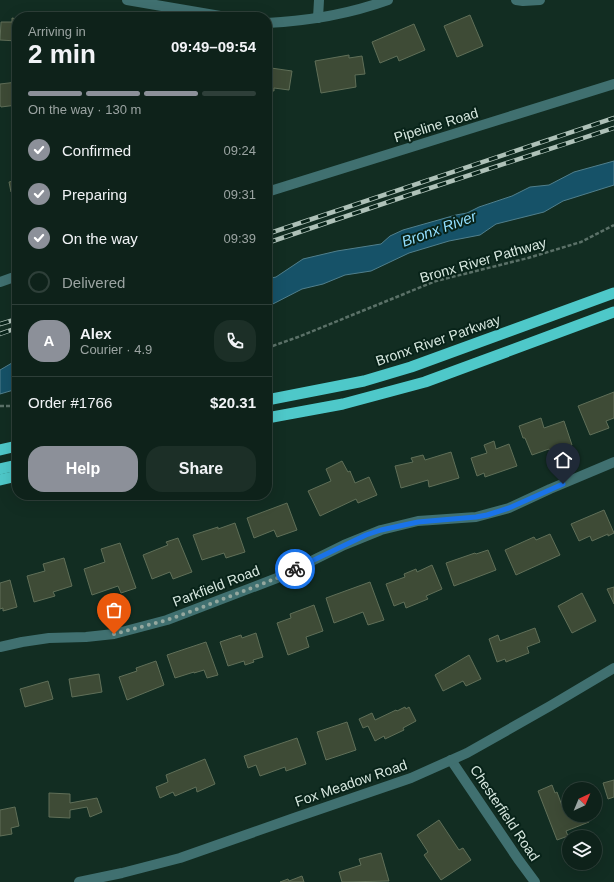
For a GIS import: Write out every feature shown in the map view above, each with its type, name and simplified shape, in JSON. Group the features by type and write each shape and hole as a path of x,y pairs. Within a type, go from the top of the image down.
{"highway":[{"name":"Bronx River Parkway","path":"272,399 364,381 411,367 614,293"},
{"path":"272,417 343,404 425,382 614,312"},
{"path":"0,450 12,447"},
{"path":"0,469 12,466"},
{"path":"0,480 12,477"}],"street":[{"path":"127,0 197,12"},
{"path":"318,18 319,0"},
{"path":"272,23 301,21 318,18 356,10 388,0"},
{"path":"516,0 540,0"},
{"name":"Pipeline Road","path":"272,190 614,84"},
{"path":"0,282 12,278"},
{"name":"Parkfield Road","path":"0,647 49,638 86,637 114,634 167,620 277,578 344,545 381,530 418,522 476,517 509,508 614,462"},
{"name":"Fox Meadow Road","path":"79,882 180,858 411,778 467,753 614,668"},
{"name":"Chesterfield Road","path":"452,760 535,882"}],"path":[{"name":"Bronx River Pathway","path":"272,346 436,281 528,258 581,242 614,225"},
{"path":"0,406 12,406"}],"water":[{"name":"Bronx River","path":"614,161 614,185 563,201 544,212 496,224 480,235 449,241 409,253 371,271 345,275 323,284 302,289 272,304 272,278 276,277 303,259 337,251 381,244 390,236 403,230 467,213 479,207 512,196 530,187 549,185 574,172"},
{"path":"12,363 12,390 0,394 0,370"}],"building":[{"path":"470,15 483,46 457,57 444,26"},
{"path":"1,22 12,22 12,41 0,40"},
{"path":"414,24 425,50 399,61 397,56 380,63 372,42"},
{"path":"349,55 349,58 362,56 365,74 355,75 356,87 321,93 315,61"},
{"path":"272,68 292,71 289,90 274,88 274,91 272,91"},
{"path":"12,83 12,106 1,107 0,84"},
{"path":"12,181 11,192 9,182"},
{"path":"614,392 614,418 606,421 609,428 590,435 578,406"},
{"path":"541,418 544,428 564,421 572,445 550,452 549,449 532,455 525,438 523,438 519,426"},
{"path":"494,441 496,449 509,444 517,466 485,477 484,473 477,476 471,458 487,453 484,445"},
{"path":"451,452 459,478 429,487 428,480 401,488 395,466 413,462 411,458 423,455 425,460"},
{"path":"342,461 348,472 350,471 355,483 369,477 377,495 358,503 356,499 320,516 308,491 331,481 326,469"},
{"path":"287,503 297,530 277,537 274,530 254,538 247,518"},
{"path":"604,510 614,533 592,541 590,536 579,541 571,524"},
{"path":"235,523 245,552 226,558 224,553 202,560 193,535"},
{"path":"550,534 560,555 516,575 505,550 534,537 536,540"},
{"path":"178,538 192,572 173,579 170,572 152,579 143,555 168,545 166,542"},
{"path":"120,543 136,588 121,593 118,586 92,595 84,569 105,562 101,549"},
{"path":"488,550 496,570 454,586 446,563"},
{"path":"64,558 72,586 53,592 55,596 34,602 27,576 45,571 43,564"},
{"path":"432,565 442,589 426,596 428,599 406,608 404,602 394,606 386,584 405,577 404,574 416,569 417,572"},
{"path":"10,580 17,607 3,611 3,608 0,609 0,583"},
{"path":"370,582 384,620 368,625 363,612 334,623 326,598"},
{"path":"614,587 614,604 607,589"},
{"path":"582,593 596,621 572,633 558,606"},
{"path":"314,605 323,631 306,637 309,647 288,655 277,623 291,618 290,614"},
{"path":"535,628 540,642 527,647 529,653 506,662 505,659 497,662 489,639 498,635 500,641"},
{"path":"256,633 263,657 253,660 254,662 245,665 244,661 228,666 220,642 241,635 242,638"},
{"path":"206,642 218,675 207,678 204,670 175,678 167,655"},
{"path":"469,655 481,679 466,686 463,681 443,691 435,675"},
{"path":"156,661 164,685 127,700 119,677 137,671 136,668"},
{"path":"99,674 102,692 72,697 69,679"},
{"path":"48,681 53,699 25,707 20,689"},
{"path":"405,707 406,709 409,707 416,721 403,728 404,730 385,739 384,736 375,741 368,726 363,728 359,719 372,713 375,720"},
{"path":"347,722 356,750 326,760 317,732"},
{"path":"297,738 306,764 286,771 285,767 260,776 256,765 248,768 244,756"},
{"path":"205,759 215,784 197,792 196,787 175,796 173,792 160,798 156,787 168,782 166,775"},
{"path":"614,780 614,797 608,799 603,783"},
{"path":"552,785 555,793 557,792 562,806 562,822 589,822 569,830 562,830 562,838 557,840 538,791"},
{"path":"49,793 70,794 70,803 97,798 102,812 90,817 87,807 70,810 70,818 49,817"},
{"path":"15,807 19,826 11,828 12,834 0,836 0,810"},
{"path":"439,820 459,850 463,848 471,860 441,880 424,855 428,852 417,835"},
{"path":"381,853 389,881 342,882 339,872 361,865 359,859"},
{"path":"302,876 304,882 280,882 288,879 289,881"}],"railway":[{"path":"272,232 614,118"},
{"path":"272,241 614,128"},
{"path":"0,324 12,320"},
{"path":"0,334 12,330"}],"way so far":[{"path":"114,634 167,620 195,610 277,578 295,569"}],"route":[{"path":"295,569 366,535 381,530 418,522 487,515 509,508 563,484"}]}
